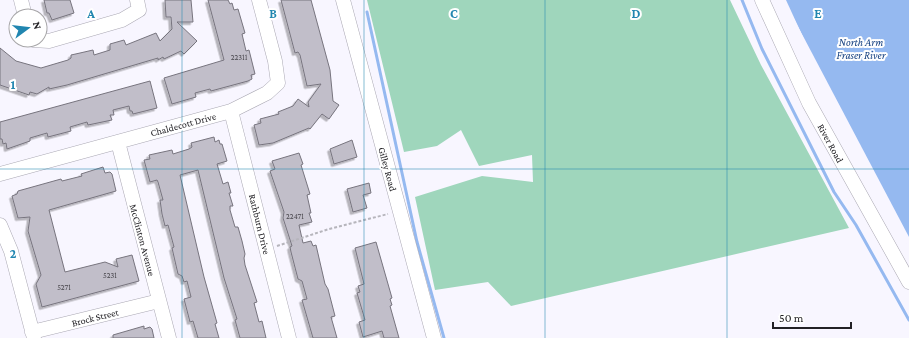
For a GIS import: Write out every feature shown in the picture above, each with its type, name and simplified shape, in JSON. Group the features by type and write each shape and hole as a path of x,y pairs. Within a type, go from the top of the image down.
{"street":[{"path":"48,41 122,20 139,10 137,0"},
{"name":"Chaldecott Drive","path":"0,174 231,111 267,93 278,83 275,61 258,0"},
{"name":"Gilley Road","path":"343,0 434,338"},
{"name":"River Road","path":"762,0 809,103 909,282"},
{"name":"Rathburn Drive","path":"231,111 289,338"},
{"name":"McClinton Avenue","path":"118,142 169,338"},
{"path":"0,225 11,251 33,335"},
{"name":"Brock Street","path":"33,335 159,301"}],"path":[{"path":"266,250 329,229 399,211"}],"green space":[{"path":"367,0 730,0 761,65 849,228 511,306 488,282 435,290 415,197 482,176 533,182 532,155 479,166 461,130 437,146 404,152"}],"water":[{"name":"North Arm Fraser River","path":"786,0 909,0 909,247 849,137"}],"pier":[{"path":"784,0 909,237 909,249 847,138"}],"building":[{"path":"44,0 70,0 74,13 52,20 48,13 48,8 46,8"},
{"path":"165,0 191,0 193,22 177,22 197,41 184,54 181,51 164,59 163,57 158,60 158,58 67,85 49,89 49,87 37,94 30,92 29,95 0,85 0,48 16,61 41,68 68,60 71,58 71,55 93,50 94,55 110,50 110,44 124,40 126,45 156,33 160,41 172,29 171,17 166,17"},
{"path":"208,0 228,0 230,4 232,3 234,10 238,9 245,33 242,34 246,51 249,50 255,74 251,75 252,79 248,81 211,91 210,89 195,93 196,97 172,104 164,78 224,60"},
{"path":"281,0 311,0 330,70 333,101 339,105 329,119 322,114 310,129 309,128 273,143 259,145 254,125 261,123 260,119 279,114 278,112 293,106 298,99 309,107 308,102 321,84 307,86 300,55 298,52 295,53"},
{"path":"150,81 157,108 133,114 132,111 130,111 129,106 113,110 114,115 110,115 112,120 88,125 87,122 70,127 71,131 48,137 47,133 30,138 30,141 7,149 6,143 3,144 2,139 0,139 0,122"},
{"path":"214,137 215,142 219,140 220,144 222,144 227,161 217,164 223,184 228,182 231,193 229,193 233,206 230,206 230,210 235,227 238,227 242,241 245,254 245,265 257,302 254,303 259,322 262,321 266,338 240,338 235,320 237,319 224,278 198,170 180,175 204,277 217,323 215,324 219,338 198,338 193,321 190,322 184,299 191,297 187,281 184,282 182,276 178,274 172,248 174,247 168,225 165,226 160,200 163,200 158,182 157,180 150,182 144,160 150,159 149,155 172,150 173,154 189,149 192,147 191,143"},
{"path":"352,140 357,157 334,164 330,149"},
{"path":"299,153 310,194 307,195 311,213 309,213 312,222 299,225 303,243 311,241 313,246 316,245 325,284 328,289 335,316 331,317 337,338 313,338 302,300 307,299 302,281 298,279 290,247 292,246 283,218 284,212 270,171 275,169 272,161"},
{"path":"103,167 105,173 110,172 112,174 116,191 49,210 65,272 105,262 118,267 116,259 132,255 139,281 42,307 36,284 41,275 28,231 30,217 18,218 12,196 17,194 18,191 61,179 62,181 82,176 81,174"},
{"path":"369,183 371,193 363,195 367,208 353,212 347,189"},
{"path":"376,242 392,298 390,299 392,305 390,306 399,338 384,338 382,331 363,337 359,322 365,320 357,293 360,292 358,286 364,284 355,248"},
{"path":"144,326 144,329 150,327 152,329 154,338 113,338 113,335"}],"waterway":[{"path":"742,0 762,49 834,192 856,225 909,320"},
{"path":"367,12 417,242 444,338"}]}
